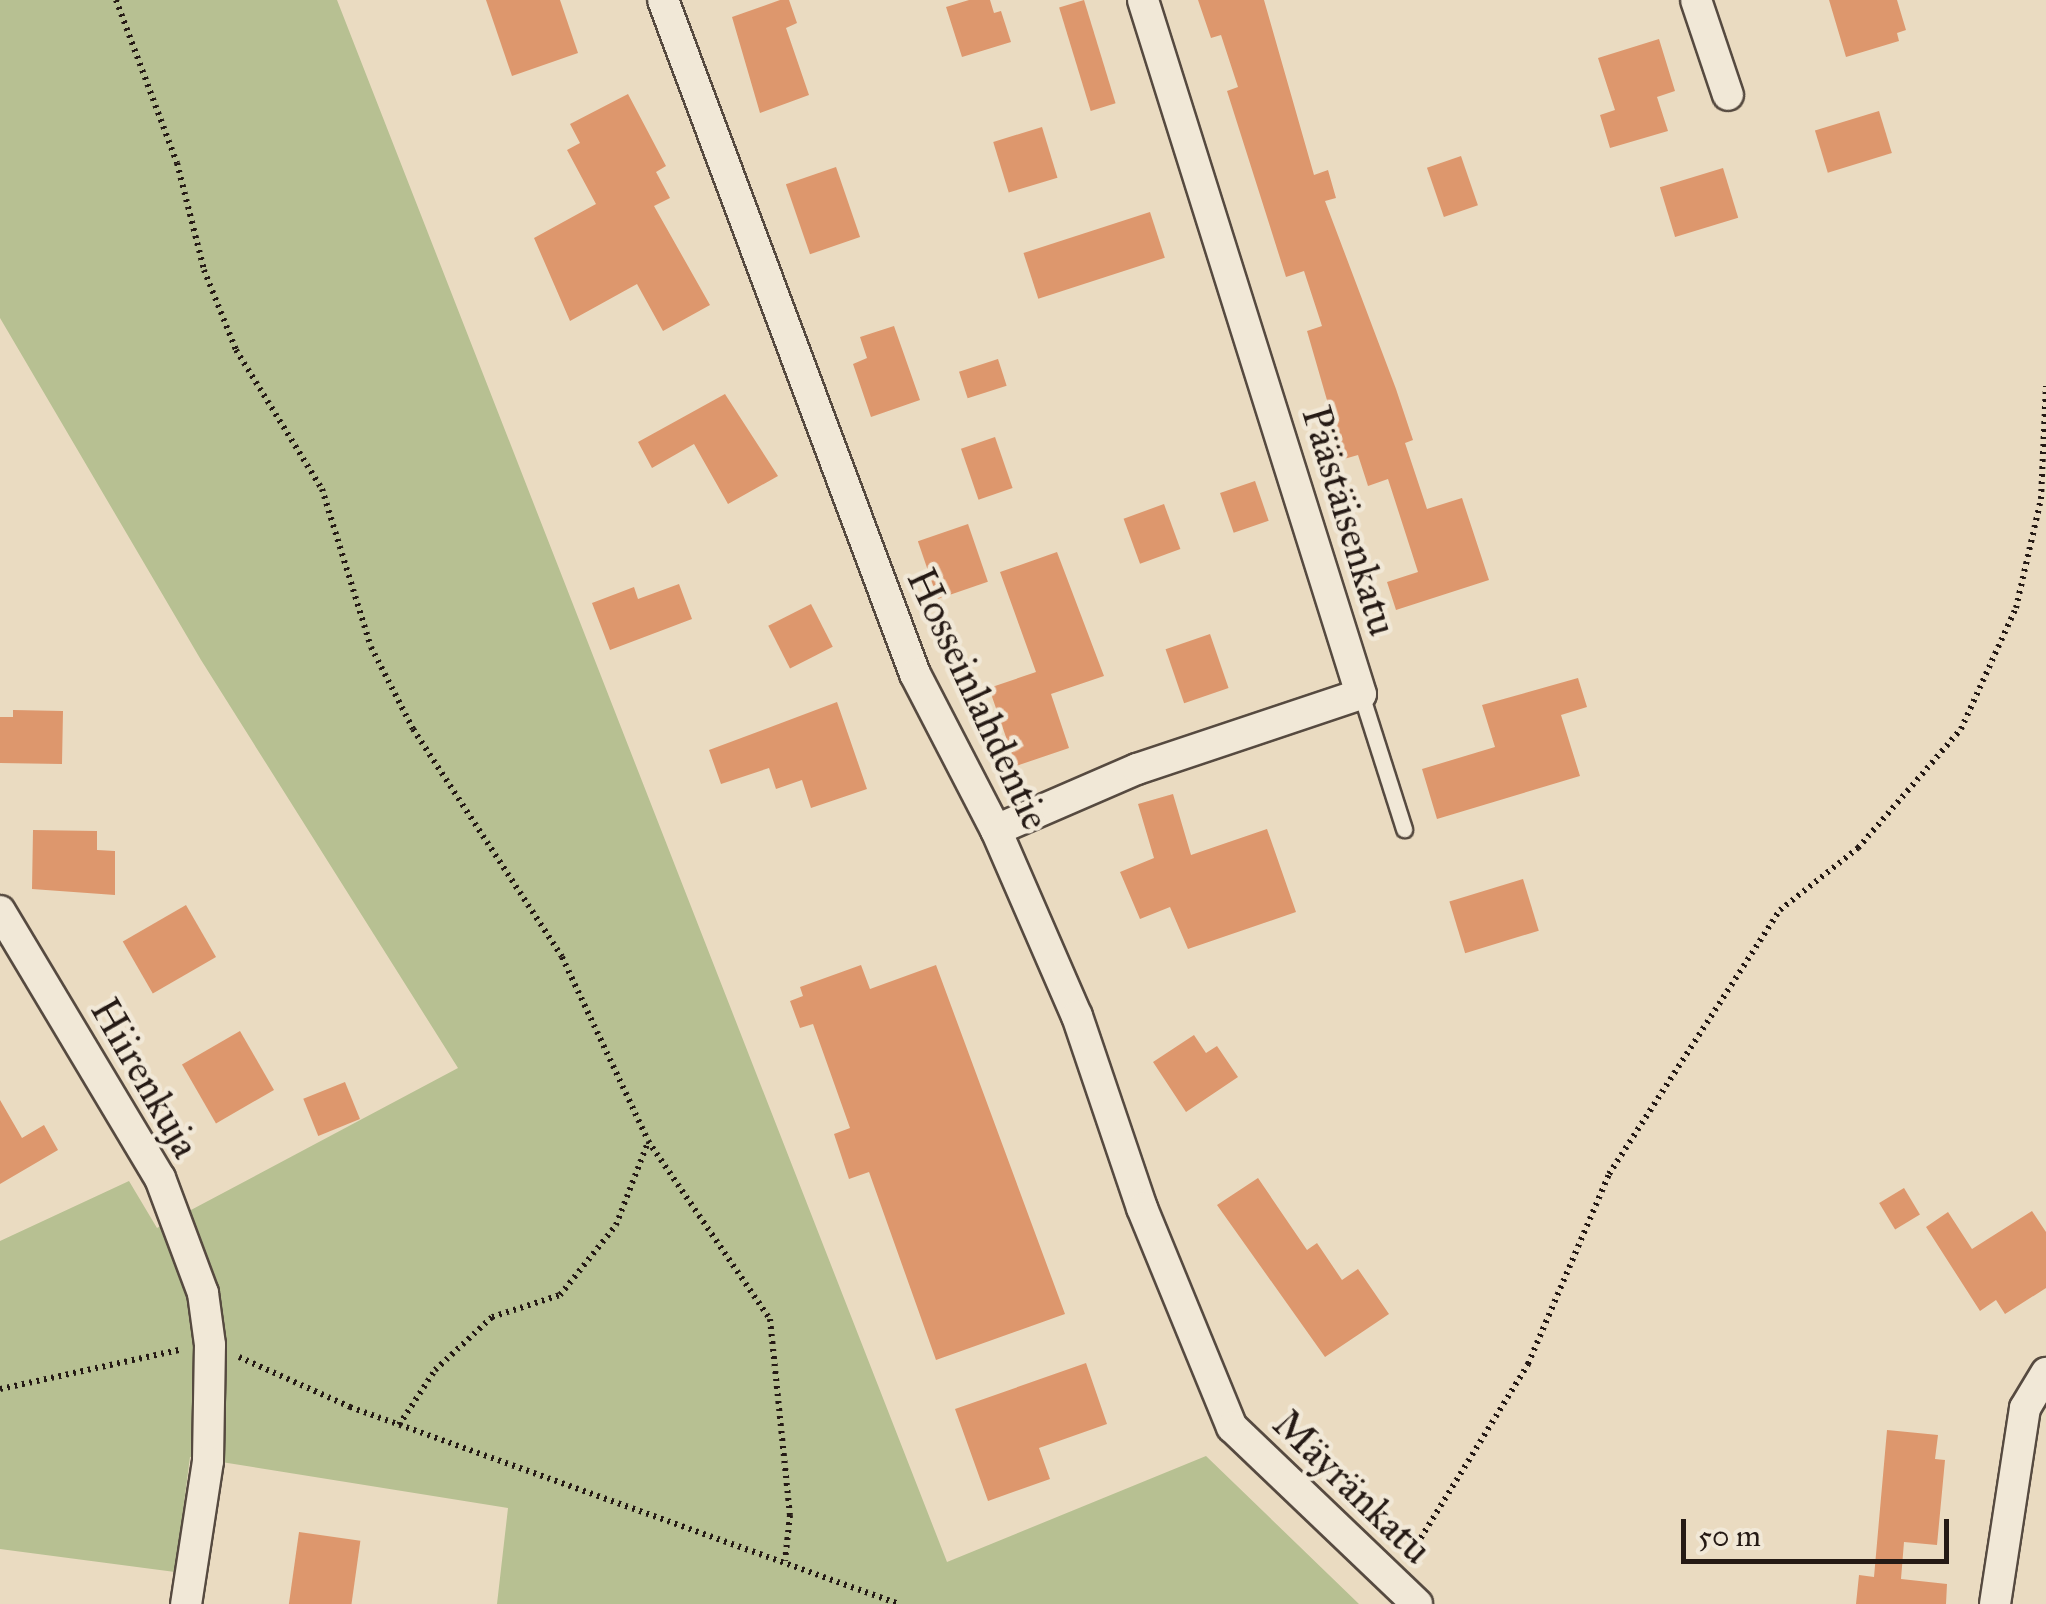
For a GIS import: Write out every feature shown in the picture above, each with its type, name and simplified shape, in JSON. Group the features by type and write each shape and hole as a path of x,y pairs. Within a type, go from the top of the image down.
{"street":[{"name":"Hosseinlahdentie","path":"663,0 914,674 996,830 1077,1016 1142,1208 1232,1427"},
{"name":"Päästäisenkatu","path":"996,830 1137,768 1361,694 1143,0"},
{"path":"1696,0 1728,95"},
{"name":"Hiirenkuja","path":"0,911 160,1178 203,1293 210,1345 208,1461 186,1604"},
{"path":"1995,1604 2046,1372"},
{"name":"Mäyränkatu","path":"1232,1427 1392,1586 1417,1604"}],"lane":[{"path":"1361,694 1404,829"}],"path":[{"path":"116,0 177,163 210,286 236,350 322,489 372,647 412,729 562,957 648,1142 716,1231 770,1319 790,1515 785,1562"},
{"path":"1392,1586 1528,1364 1609,1174 1780,910 1858,848 1961,729 2016,608 2041,499 2046,386"},
{"path":"399,1425 435,1370 492,1316 560,1295 616,1225 648,1142"},
{"path":"0,1388 210,1345 399,1425 899,1604"}],"green space":[{"path":"0,0 337,0 947,1562 1206,1456 1359,1604 497,1604 508,1508 190,1457 175,1572 0,1549 0,1241 129,1181 157,1228 458,1068 201,660 0,318"}],"building":[{"path":"486,0 560,0 578,53 512,76"},
{"path":"789,0 797,23 786,28 809,95 760,113 732,17"},
{"path":"969,0 990,0 994,13 1001,11 1011,42 962,57 946,7"},
{"path":"1084,0 1116,103 1091,111 1059,8"},
{"path":"1198,0 1264,0 1314,175 1328,170 1336,198 1325,201 1413,440 1405,443 1427,509 1462,498 1489,580 1396,610 1387,582 1418,572 1388,479 1368,486 1358,455 1344,459 1307,331 1322,326 1304,271 1286,277 1227,91 1238,87 1221,35 1211,38"},
{"path":"1829,0 1897,0 1906,30 1897,33 1899,41 1846,57"},
{"path":"1659,39 1675,91 1657,97 1668,131 1610,148 1600,115 1615,110 1598,58"},
{"path":"628,94 666,166 656,172 670,198 654,206 710,305 663,331 637,284 570,321 534,238 596,204 567,150 580,143 570,124"},
{"path":"1879,111 1892,153 1828,173 1815,131"},
{"path":"1042,127 1057,178 1009,193 993,142"},
{"path":"1461,156 1478,205 1444,217 1427,168"},
{"path":"836,167 860,237 810,254 786,184"},
{"path":"1723,168 1738,218 1675,237 1660,187"},
{"path":"1150,212 1165,258 1038,299 1024,253"},
{"path":"894,326 920,400 871,417 853,364 867,358 860,337"},
{"path":"998,359 1007,386 968,398 959,372"},
{"path":"725,394 778,476 728,504 694,444 652,468 638,442"},
{"path":"995,437 1013,488 979,500 961,449"},
{"path":"1255,481 1269,521 1234,533 1220,493"},
{"path":"1164,504 1180,549 1140,564 1124,519"},
{"path":"968,524 988,582 938,599 918,541"},
{"path":"1057,552 1104,676 1051,694 1069,748 1016,766 989,688 1036,672 1000,572"},
{"path":"679,584 692,619 610,650 592,603 634,587 638,599"},
{"path":"811,604 833,647 790,669 768,626"},
{"path":"1210,634 1229,688 1184,703 1166,649"},
{"path":"1578,678 1587,707 1561,715 1580,776 1437,819 1422,769 1495,747 1482,705"},
{"path":"837,702 867,789 811,808 802,780 776,789 769,768 721,784 709,750"},
{"path":"13,710 63,711 62,764 0,763 0,717 13,717"},
{"path":"1173,794 1191,855 1267,829 1296,912 1188,949 1170,907 1140,919 1120,872 1154,858 1138,804"},
{"path":"33,830 97,831 97,850 115,851 115,895 32,889"},
{"path":"1523,879 1539,931 1465,953 1449,902"},
{"path":"186,905 216,957 153,993 123,942"},
{"path":"861,965 870,989 936,965 1065,1314 936,1360 869,1172 849,1179 834,1134 850,1128 813,1024 800,1028 790,1001 803,996 800,987"},
{"path":"240,1031 274,1090 216,1123 182,1064"},
{"path":"1194,1035 1206,1053 1217,1046 1238,1077 1186,1112 1153,1062"},
{"path":"345,1082 360,1119 318,1136 303,1099"},
{"path":"0,1100 22,1138 44,1125 58,1150 0,1184"},
{"path":"1258,1178 1307,1250 1317,1243 1342,1280 1358,1269 1389,1314 1325,1357 1217,1205"},
{"path":"1904,1188 1920,1215 1895,1230 1879,1203"},
{"path":"2032,1211 2046,1232 2046,1288 2005,1314 1996,1300 1980,1311 1926,1227 1948,1212 1972,1249"},
{"path":"1086,1363 1107,1424 1039,1448 1050,1479 988,1501 955,1409"},
{"path":"1887,1430 1938,1435 1935,1459 1945,1460 1937,1545 1904,1542 1901,1579 1947,1584 1946,1604 1856,1604 1859,1575 1874,1577"},
{"path":"299,1532 360,1541 351,1604 289,1604"}]}
